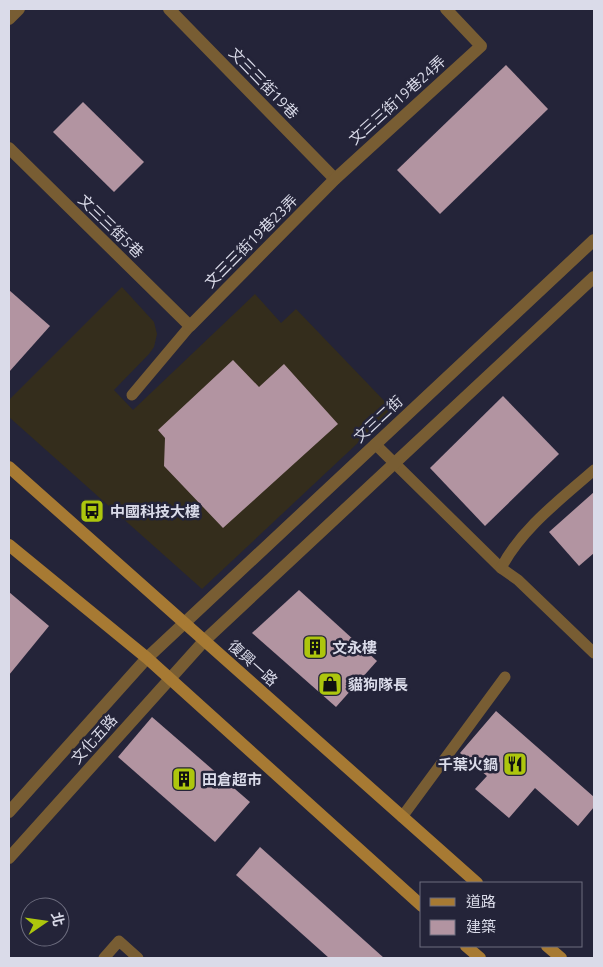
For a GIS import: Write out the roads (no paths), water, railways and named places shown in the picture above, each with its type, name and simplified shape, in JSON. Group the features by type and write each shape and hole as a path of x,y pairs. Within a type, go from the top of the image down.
{"main road":[{"name":"復興一路","path":"9,467 475,882"},
{"path":"9,545 147,658 420,904"},
{"path":"467,947 480,958"},
{"path":"548,947 561,958"}],"street":[{"path":"9,19 19,9"},
{"name":"文三三街19巷","path":"169,9 335,179"},
{"name":"文三三街19巷24弄","path":"335,179 481,46 446,9"},
{"name":"文三三街5巷","path":"9,148 190,326"},
{"name":"文三三街19巷23弄","path":"190,326 335,179"},
{"name":"文三二街","path":"184,622 594,240"},
{"path":"204,641 594,277"},
{"name":"文化五路","path":"9,812 147,658 184,622"},
{"name":"文化五路","path":"9,858 204,641"}],"lane":[{"path":"132,395 190,326"},
{"path":"375,444 501,568 518,580 594,653"},
{"path":"501,568 511,549 526,531 594,470"},
{"path":"402,817 504,677"},
{"path":"104,958 119,941 138,958"}],"place":[{"name":"中國科技大樓","path":"92,511"},
{"name":"文永樓","path":"315,647"},
{"name":"貓狗隊長","path":"330,684"},
{"name":"千葉火鍋","path":"515,764"},
{"name":"田倉超市","path":"184,779"}]}
